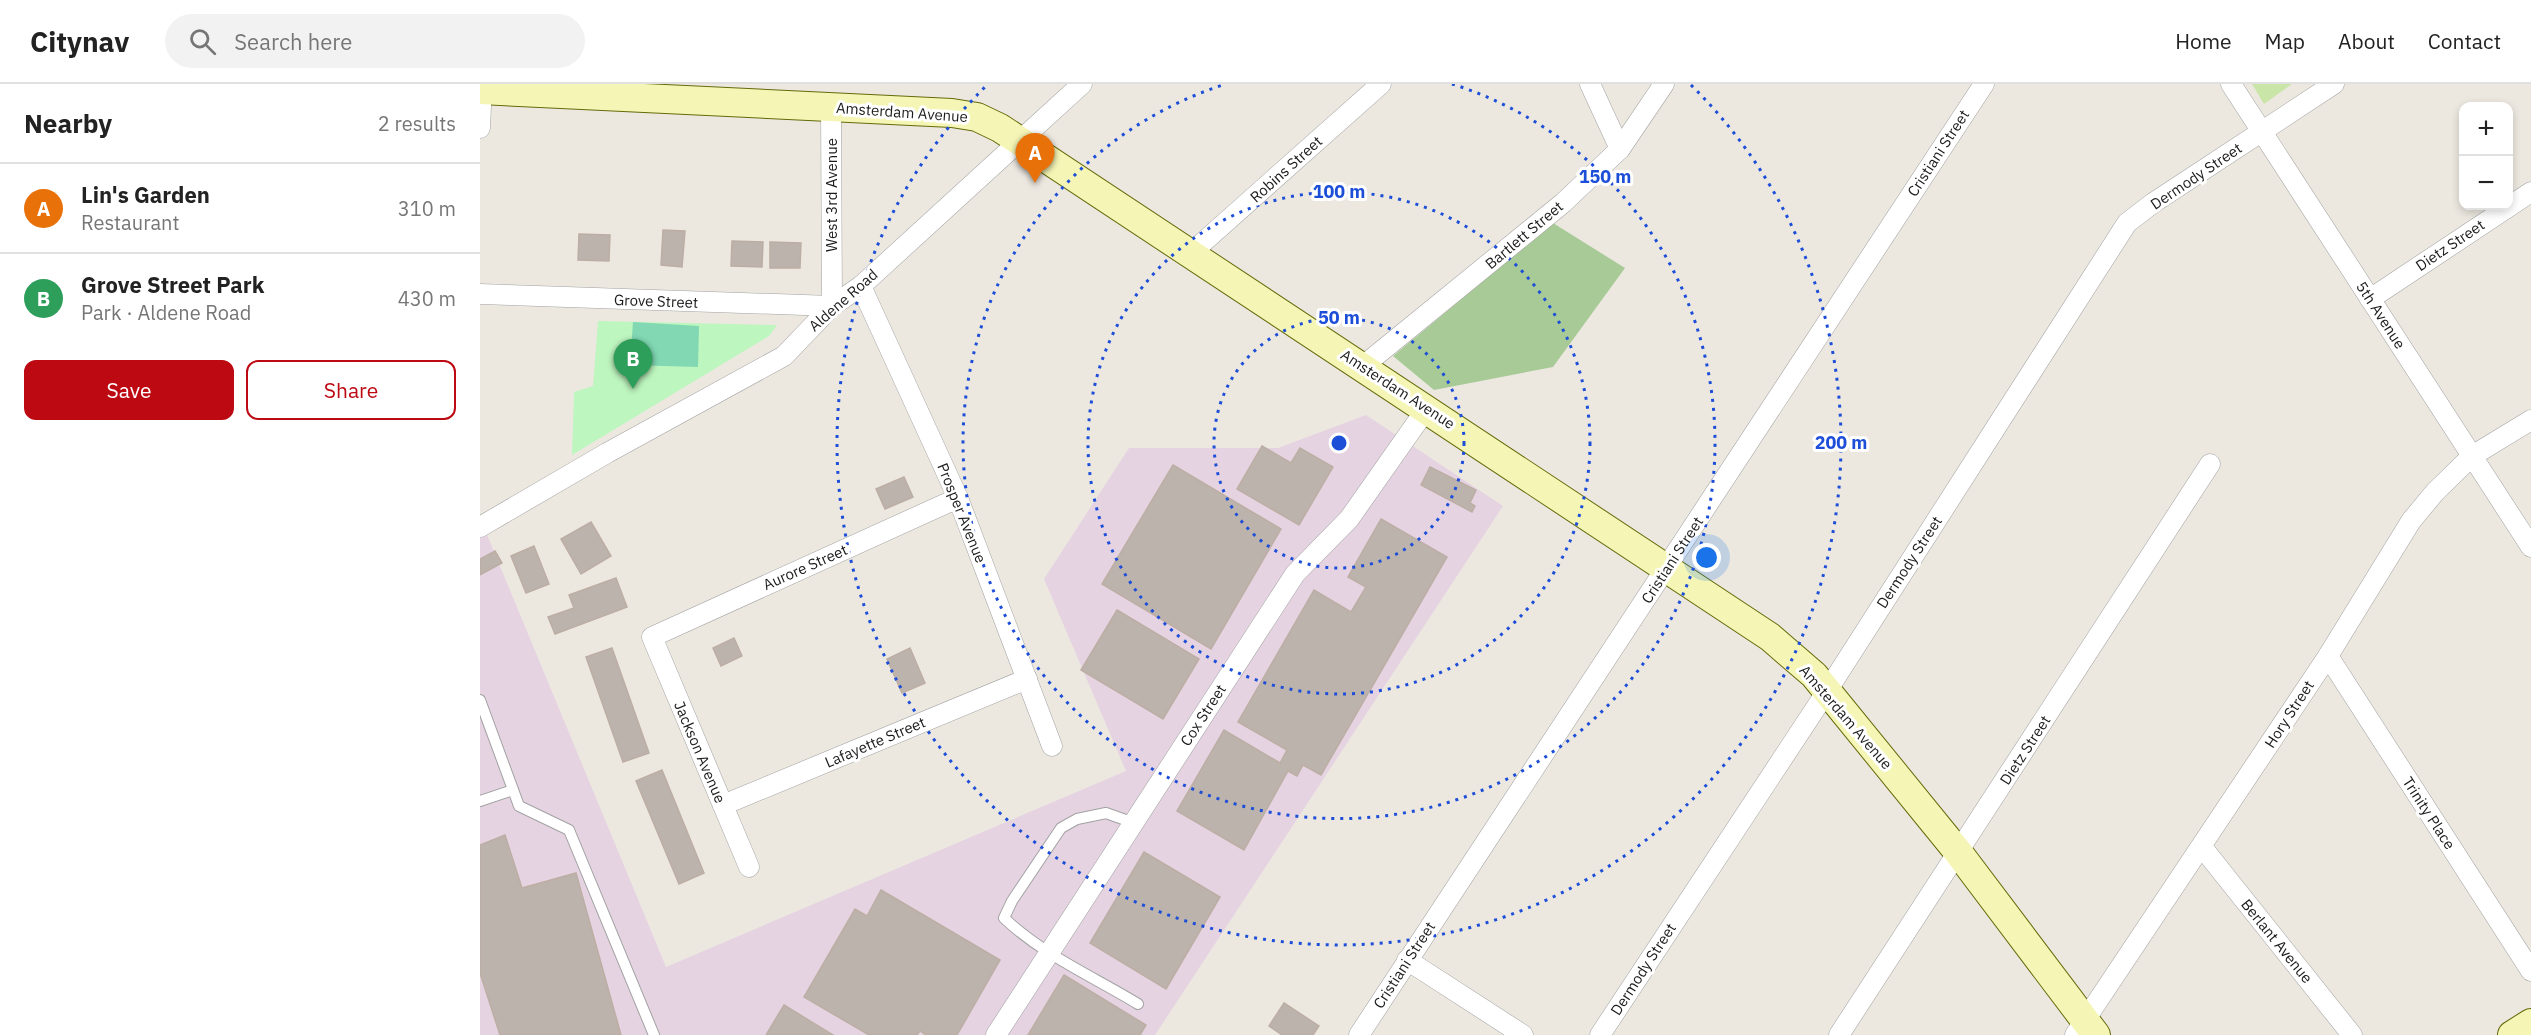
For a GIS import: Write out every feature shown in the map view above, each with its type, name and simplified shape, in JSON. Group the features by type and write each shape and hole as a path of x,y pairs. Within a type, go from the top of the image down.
{"main road":[{"name":"Amsterdam Avenue","path":"481,88 832,96 977,117 1000,128 1427,408 1770,637 1814,675 1958,852 2085,1030"},
{"path":"2512,1035 2531,1023"}],"street":[{"name":"Aldene Road","path":"480,526 784,356 832,306 861,285 1082,84"},
{"name":"Robins Street","path":"1191,253 1381,84"},
{"path":"1590,84 1620,149"},
{"name":"Bartlett Street","path":"1363,366 1555,210 1620,149 1664,84"},
{"name":"Cristiani Street","path":"1359,1035 1984,84"},
{"name":"5th Avenue","path":"2231,84 2531,547"},
{"name":"Dermody Street","path":"1599,1035 1827,691 2127,223 2334,84"},
{"path":"480,128 481,88"},
{"name":"West 3rd Avenue","path":"832,96 832,306"},
{"name":"Dietz Street","path":"2370,299 2531,192"},
{"name":"Prosper Avenue","path":"861,285 958,498 1052,746"},
{"name":"Grove Street","path":"480,294 832,306"},
{"name":"Cox Street","path":"996,1035 1295,574 1349,519 1427,408"},
{"name":"Hory Street","path":"2085,1030 2202,846 2328,656 2411,521 2435,492 2472,456 2531,420"},
{"name":"Dietz Street","path":"1839,1035 2210,464"},
{"name":"Aurore Street","path":"652,637 958,498"},
{"name":"Jackson Avenue","path":"652,637 749,867"},
{"name":"Trinity Place","path":"2328,656 2531,970"},
{"name":"Lafayette Street","path":"723,805 1027,679"},
{"name":"Berlant Avenue","path":"2202,846 2352,1035"},
{"path":"1407,960 1522,1035"}],"lane":[{"path":"480,700 519,806 569,830 654,1035"},
{"path":"480,801 513,790"},
{"path":"1134,823 1106,813 1077,819 1061,828 1012,901 1004,918 1021,934 1049,953 1138,1004"}],"shaded area":[{"path":"1366,415 1503,506 1155,1035 480,1035 480,527 483,525 666,967 1126,771 1044,579 1129,448 1278,448"}],"green space":[{"path":"2252,84 2292,84 2264,104"},
{"path":"1553,223 1625,268 1553,367 1434,390 1393,356"},
{"path":"598,321 777,325 769,336 572,455 574,392 593,386"},
{"path":"633,322 699,326 698,367 630,365"}],"building":[{"path":"663,230 685,231 682,267 661,265"},
{"path":"579,234 610,235 609,261 578,260"},
{"path":"732,241 763,242 762,267 731,266"},
{"path":"770,242 801,243 800,268 770,268"},
{"path":"1262,446 1291,463 1300,448 1333,467 1299,525 1237,489"},
{"path":"1173,465 1281,529 1211,649 1102,584"},
{"path":"1430,467 1476,490 1470,503 1475,506 1472,512 1421,485"},
{"path":"904,477 913,497 885,509 876,489"},
{"path":"1381,519 1447,557 1321,775 1303,765 1297,776 1288,771 1244,850 1177,811 1224,730 1280,763 1287,750 1238,722 1314,590 1351,612 1366,587 1348,577"},
{"path":"591,522 611,556 581,574 561,539"},
{"path":"534,546 549,584 526,593 511,556"},
{"path":"495,551 502,563 480,575 480,559"},
{"path":"616,578 627,607 555,634 548,617 574,608 569,595"},
{"path":"1117,610 1199,659 1163,719 1081,670"},
{"path":"734,638 742,656 721,666 713,648"},
{"path":"612,648 649,753 623,762 586,657"},
{"path":"910,648 925,683 902,693 887,659"},
{"path":"662,770 704,873 679,884 636,781"},
{"path":"505,835 522,888 576,873 621,1035 500,1035 480,973 480,845"},
{"path":"1144,852 1220,897 1166,989 1090,943"},
{"path":"881,890 1000,960 957,1035 926,1035 920,1031 917,1035 869,1035 804,997 855,909 867,916"},
{"path":"1064,975 1146,1025 1140,1035 1028,1035"},
{"path":"1284,1003 1319,1026 1313,1035 1282,1035 1269,1026"},
{"path":"784,1005 833,1035 766,1035"}],"place":[{"name":"Lin's Garden","path":"1035,183"},
{"name":"Grove Street Park","path":"633,389"}]}
